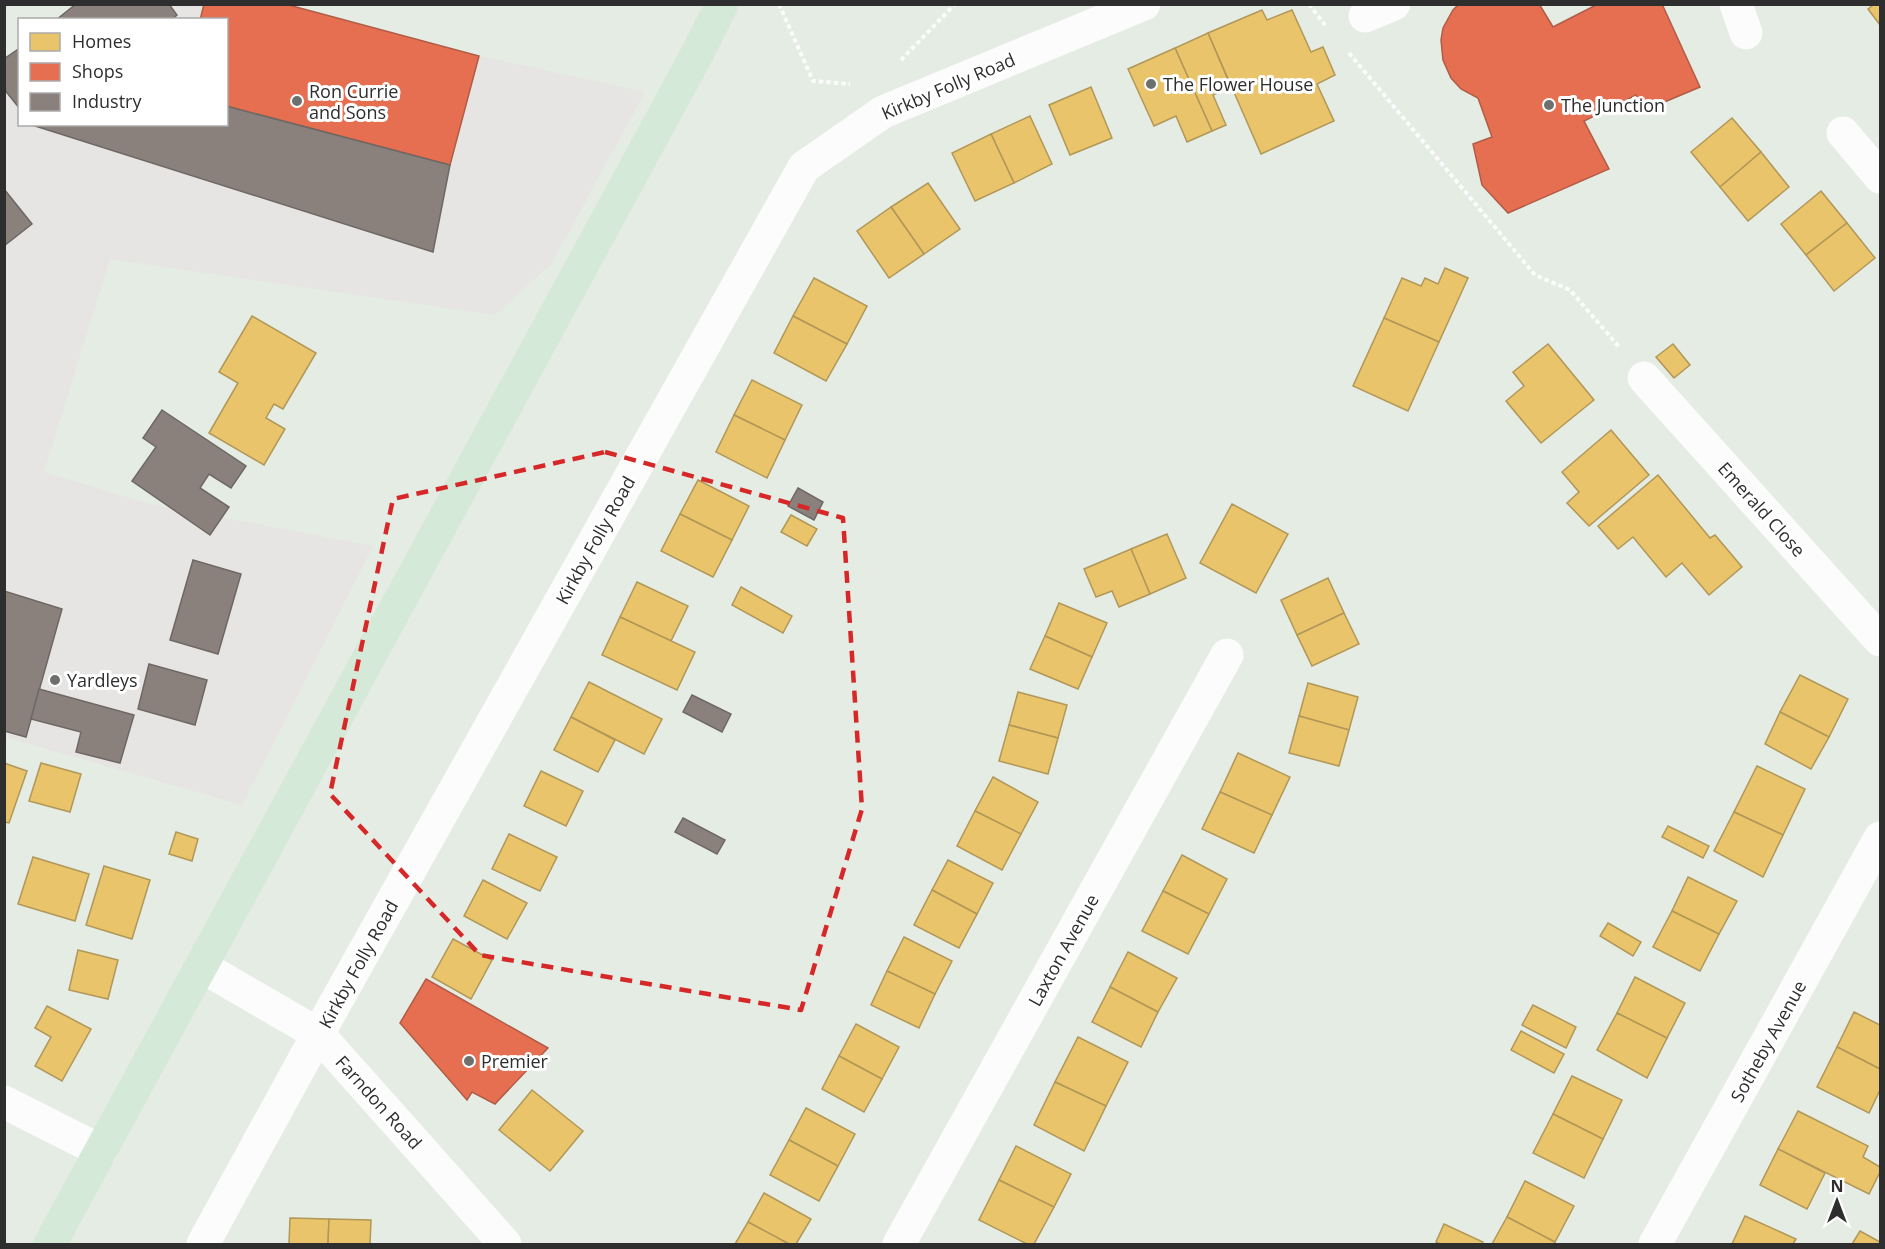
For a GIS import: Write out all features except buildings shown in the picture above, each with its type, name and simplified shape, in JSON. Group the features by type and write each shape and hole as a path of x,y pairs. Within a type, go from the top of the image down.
{"main road":[{"path":"50,1245 696,56 722,4"}],"street":[{"name":"Kirkby Folly Road","path":"203,1245 318,1034 804,166 883,112 1144,4"},
{"path":"1843,133 1881,177"},
{"name":"Emerald Close","path":"1644,378 1881,640"},
{"name":"Laxton Avenue","path":"899,1245 1227,655"},
{"name":"Sotheby Avenue","path":"1655,1245 1881,838"},
{"name":"Farndon Road","path":"201,966 318,1034 505,1245"},
{"path":"4,1102 101,1151"}],"path":[{"path":"779,4 813,81 860,85"},
{"path":"1308,4 1331,32"},
{"path":"1346,50 1535,275 1570,290 1644,378"}],"highlighted area":[{"path":"605,452 843,518 862,809 801,1010 480,955 330,794 393,499"}],"shaded area":[{"path":"76,5 285,5 479,56 645,92 552,263 495,315 110,259 44,472 150,504 373,546 242,805 5,737 5,59 18,49 18,126 228,126 228,18 57,18"}],"railway":[{"path":"4,7 7,4"}],"place":[{"name":"The Flower House","path":"1151,84"},
{"name":"Ron Currie and Sons","path":"297,101"},
{"name":"The Junction","path":"1549,105"},
{"name":"Yardleys","path":"55,680"},
{"name":"Premier","path":"469,1061"}]}
